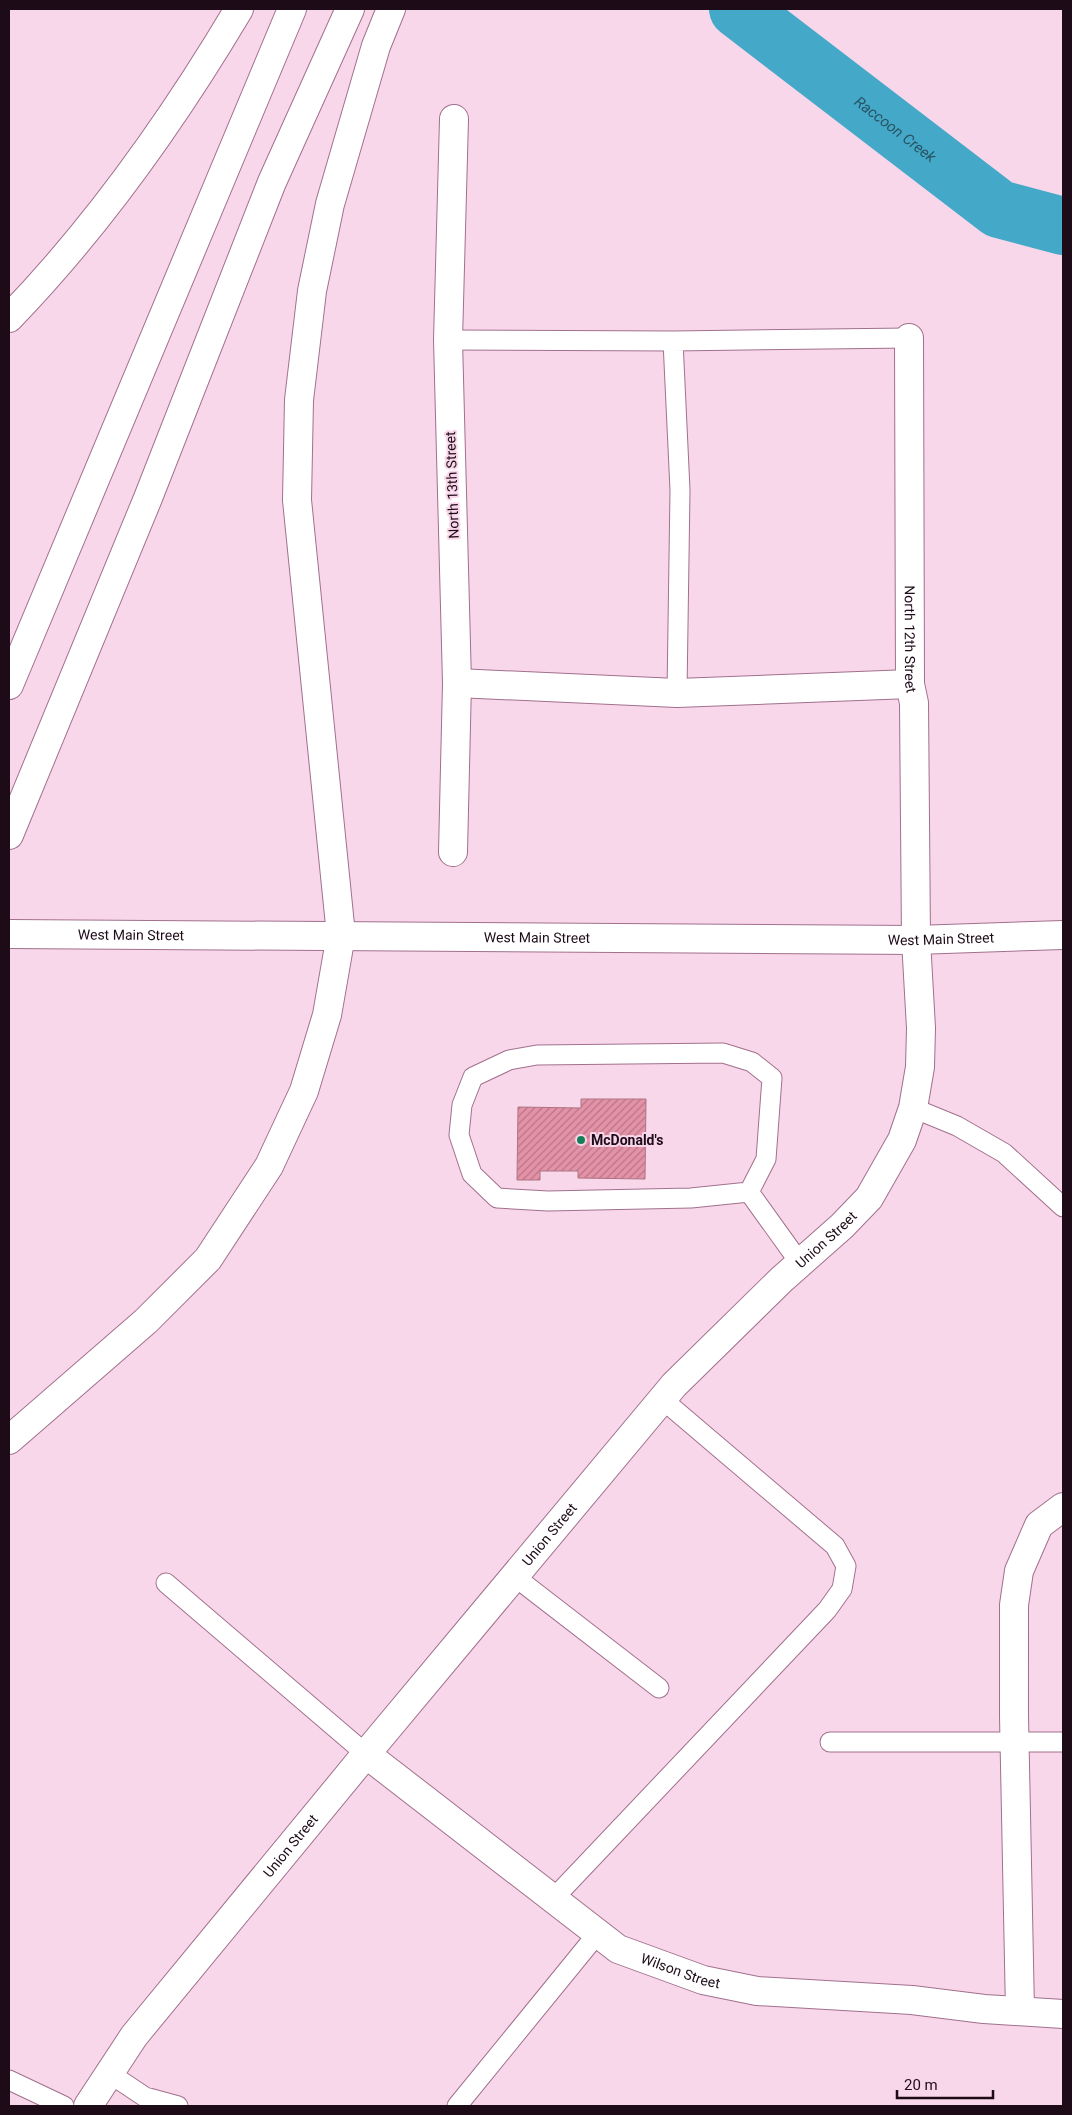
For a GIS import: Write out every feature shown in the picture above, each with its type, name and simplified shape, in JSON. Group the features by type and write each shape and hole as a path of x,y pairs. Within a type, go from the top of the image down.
{"main road":[{"path":"9,318 75,245 154,144 239,9"},
{"path":"9,685 292,9"},
{"path":"9,836 148,498 272,182 350,9"},
{"path":"9,1440 146,1321 208,1259 269,1166 304,1091 327,1015 341,935 297,500 299,400 312,291 330,204 376,46 391,9"},
{"name":"North 13th Street","path":"453,852 457,684 448,340 454,118"},
{"name":"North 12th Street","path":"909,338 910,684 914,703 916,940"},
{"path":"457,684 677,693 910,684"},
{"name":"West Main Street","path":"9,934 916,940 1063,935"},
{"name":"Union Street","path":"88,2106 134,2036 662,1399 800,1263 842,1226 868,1198 902,1140 913,1108 920,1067 921,1028 916,940"},
{"path":"1020,2011 1014,1742 1014,1605 1019,1571 1039,1525 1063,1507"},
{"name":"Wilson Street","path":"366,1754 618,1949 657,1964 703,1980 757,1992 912,2000 1063,2014"}],"lane":[{"path":"448,340 674,341 909,338"},
{"path":"674,341 680,490 677,693"},
{"path":"723,1053 730,1055 752,1062 772,1078 766,1159 749,1192 682,1199 548,1201 497,1198 472,1174 459,1135 462,1105 473,1076 509,1060 537,1055 723,1053"},
{"path":"913,1108 957,1126 1004,1153 1063,1207"},
{"path":"749,1192 800,1263"},
{"path":"553,1899 820,1617 842,1589 846,1566 835,1546 662,1399"},
{"path":"514,1576 659,1688"},
{"path":"166,1583 366,1754"},
{"path":"830,1742 1063,1742"},
{"path":"457,2106 598,1933"},
{"path":"109,2073 145,2097 178,2106"},
{"path":"9,2080 64,2106"}],"building":[{"name":"McDonald's","path":"581,1099 646,1099 645,1179 578,1178 578,1171 540,1171 540,1180 517,1180 518,1107 581,1108"}],"waterway":[{"name":"Raccoon Creek","path":"738,9 999,209 1063,226"}],"place":[{"name":"McDonald's","path":"581,1140"}]}
